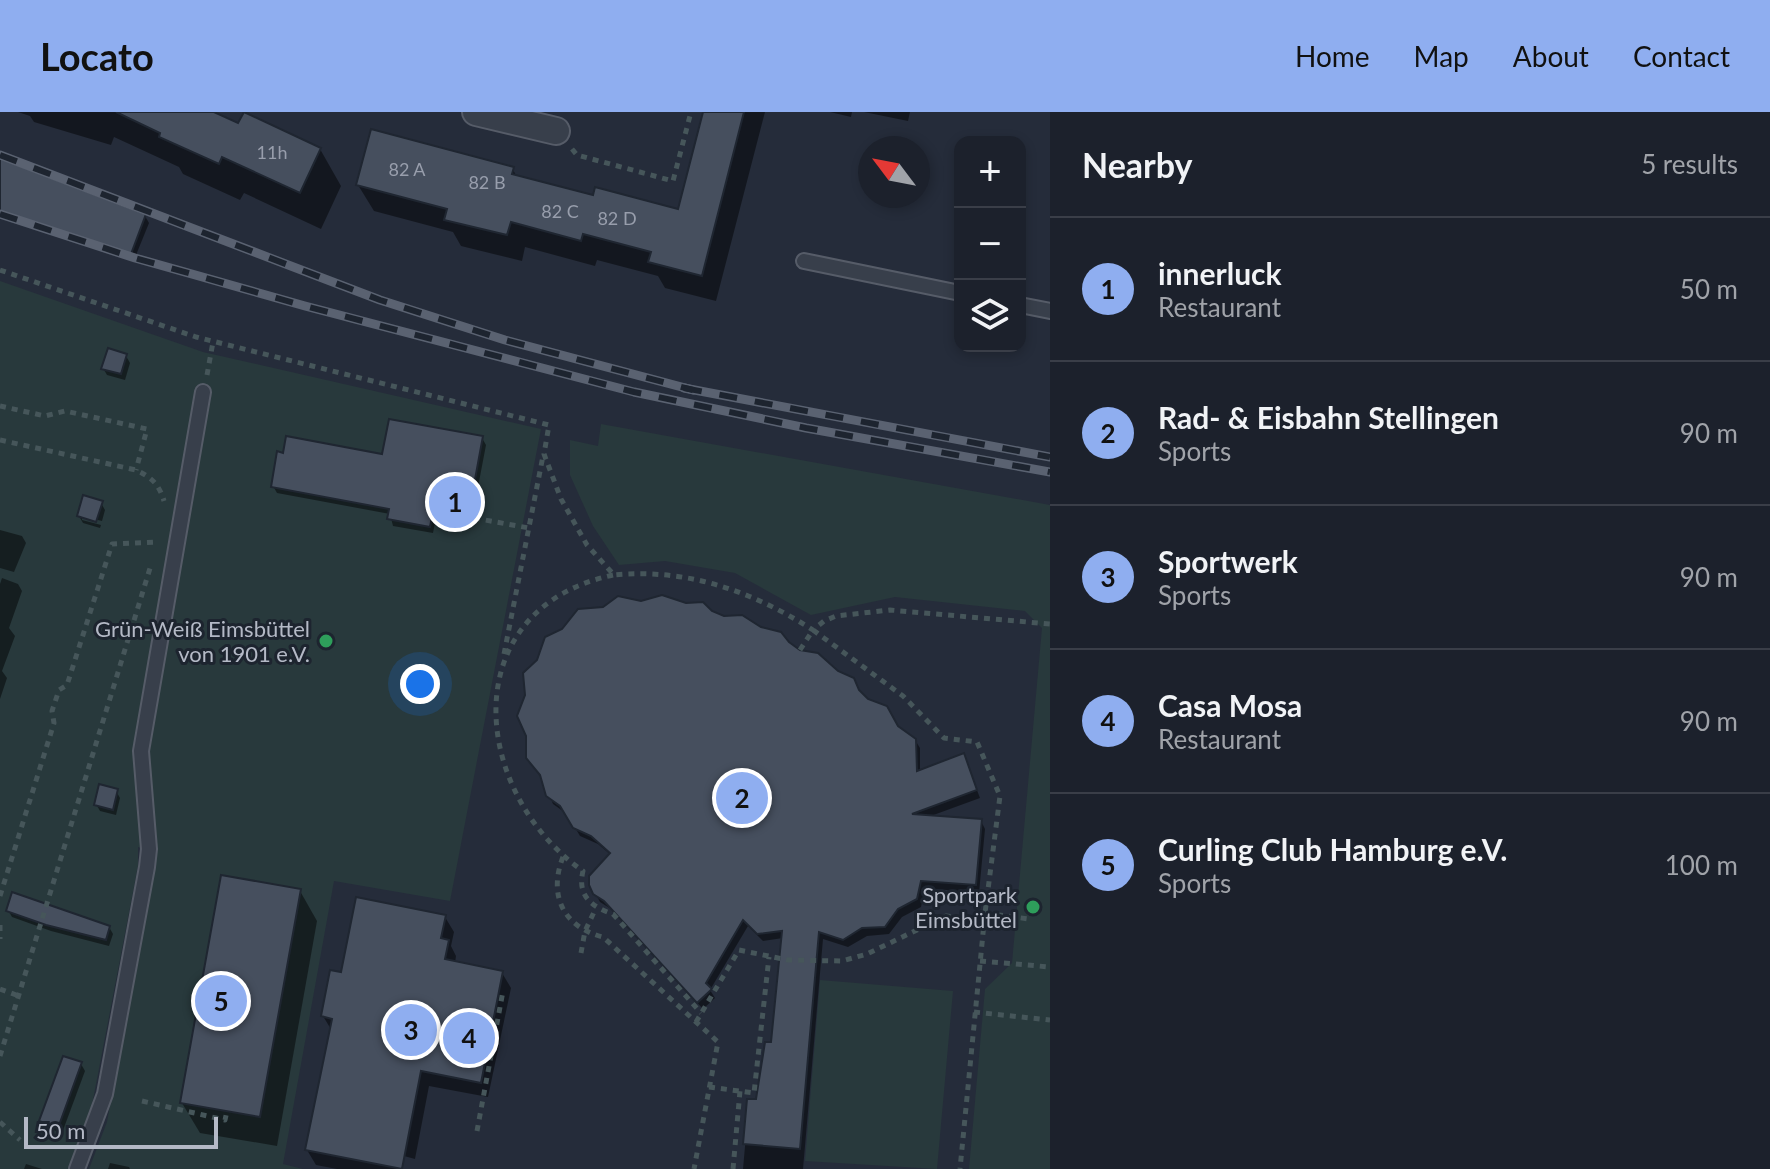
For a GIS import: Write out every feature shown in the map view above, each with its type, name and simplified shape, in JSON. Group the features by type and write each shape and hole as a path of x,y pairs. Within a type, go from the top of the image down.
{"street":[{"path":"476,112 556,131"}],"lane":[{"path":"804,261 954,292"},
{"path":"1026,306 1050,311"},
{"path":"77,1169 105,1094 147,867 149,849 141,751 203,392"}],"path":[{"path":"556,131 577,155 673,181 691,112"},
{"path":"0,270 213,342 549,425 502,667 495,718 501,752 535,826 563,857 583,871 582,891 596,908 613,914 701,1013"},
{"path":"203,392 213,342"},
{"path":"0,406 45,416 65,411 147,429 136,470"},
{"path":"0,440 136,470 150,476 159,486 164,507"},
{"path":"544,454 569,517 587,545 614,575"},
{"path":"474,518 529,528"},
{"path":"0,1056 160,528"},
{"path":"0,896 54,723 52,711 59,690 67,685 112,544 157,542"},
{"path":"502,667 517,636 532,616 553,599 592,580 614,575 641,572 669,574 722,585 782,611 903,696 944,738 977,742 1000,796 974,1012 960,1169"},
{"path":"800,650 813,630 824,621 836,616 890,610 1050,624"},
{"path":"563,857 556,883 557,896 563,909 585,931 603,937 718,1042 694,1169"},
{"path":"581,953 585,931 596,908"},
{"path":"985,913 1029,919"},
{"path":"696,1022 739,950 815,963 842,961 867,954 946,916 984,921"},
{"path":"0,925 0,939"},
{"path":"709,1087 754,1093 769,957"},
{"path":"980,961 1050,967"},
{"path":"0,989 19,996"},
{"path":"477,1131 491,1042 503,991"},
{"path":"974,1012 1050,1020"},
{"path":"733,1169 740,1091"},
{"path":"142,1101 225,1120 227,1111"},
{"path":"0,1122 20,1140"}],"shaded area":[{"path":"0,281 203,352 541,429 450,901 334,881 283,1164 303,1169 89,1169 107,1122 156,851 138,847 138,866 92,1105 68,1169 0,1169"},
{"path":"601,424 1050,505 1050,1169 969,1169 985,989 1012,963 1042,628 1025,611 895,597 811,615 735,573 665,561 619,565 593,526 570,475 570,440 598,446"},
{"path":"820,980 953,991 937,1169 805,1161"}],"building":[{"path":"116,112 214,112 238,123 244,112 321,148 300,193 222,157 219,164 159,137 160,133"},
{"path":"703,112 744,112 702,276 648,262 651,252 583,234 581,241 511,222 507,235 444,220 447,209 356,185 371,129 514,167 512,174 593,195 595,187 678,209"},
{"path":"0,158 146,214 131,254 0,212"},
{"path":"108,348 127,354 121,374 101,369"},
{"path":"389,419 483,436 467,523 432,517 430,527 387,519 389,509 271,487 277,451 283,453 286,436 382,454"},
{"path":"83,495 103,501 96,522 77,516"},
{"path":"662,595 686,603 703,602 712,611 724,616 742,615 761,627 781,632 800,650 818,653 838,671 854,678 859,690 868,699 887,706 898,726 916,739 917,771 964,753 977,790 912,814 982,819 976,885 921,881 917,899 898,909 885,927 862,928 843,940 819,932 800,1149 743,1144 747,1099 756,1099 765,1042 771,1042 782,931 757,934 743,920 706,983 712,989 697,1003 604,901 593,894 589,876 610,853 591,836 573,828 560,806 546,796 540,775 526,758 526,736 517,716 525,695 523,673 537,660 545,637 562,629 578,609 603,607 618,596 641,601"},
{"path":"99,784 118,789 113,810 94,805"},
{"path":"221,875 301,889 260,1117 180,1103"},
{"path":"12,892 110,926 106,940 6,911"},
{"path":"356,897 446,915 441,938 449,940 445,959 503,971 481,1083 421,1071 402,1169 305,1150 332,1019 321,1016 330,970 341,972"},
{"path":"63,1056 82,1062 58,1128 39,1121"}],"railway":[{"path":"0,155 380,300 505,340 693,390"},
{"path":"0,214 135,258 305,306 634,392 806,428 1050,472"},
{"path":"684,388 1050,457"}],"place":[{"name":"innerluck","path":"455,502"},
{"name":"Grün-Weiß Eimsbüttel von 1901 e.V.","path":"326,641"},
{"name":"Rad- & Eisbahn Stellingen","path":"742,798"},
{"name":"Sportpark Eimsbüttel","path":"1033,907"},
{"name":"Curling Club Hamburg e.V.","path":"221,1001"},
{"name":"Sportwerk","path":"411,1030"},
{"name":"Casa Mosa","path":"469,1038"}]}
